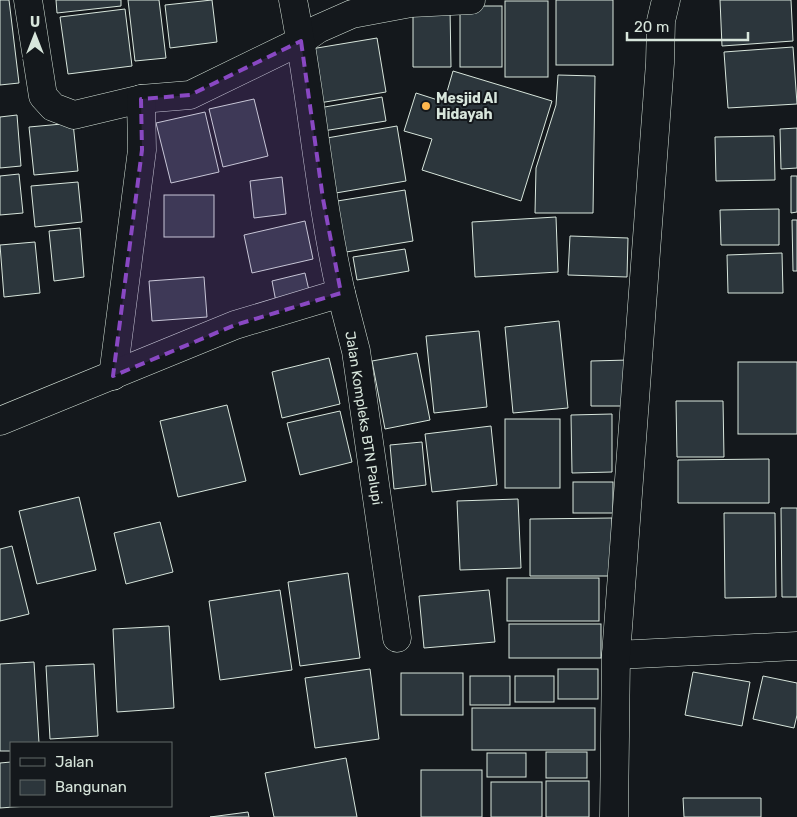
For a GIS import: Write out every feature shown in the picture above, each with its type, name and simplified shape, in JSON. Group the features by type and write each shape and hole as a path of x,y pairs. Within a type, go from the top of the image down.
{"street":[{"path":"28,0 43,96 53,106 74,115 141,99 190,94 301,41 318,29 352,14 411,3 471,0"},
{"name":"Jalan Kompleks BTN Palupi","path":"293,0 301,41 323,199 341,293 356,351 397,638"},
{"path":"614,817 616,655 660,63 660,21 666,0"},
{"path":"112,376 142,150 141,99"},
{"path":"0,421 235,325 341,293"},
{"path":"616,655 797,646"}],"highlighted area":[{"path":"301,41 323,199 341,293 235,325 113,376 142,150 141,99 190,95"}],"building":[{"path":"0,0 9,0 19,83 0,85"},
{"path":"56,0 121,0 121,6 57,13"},
{"path":"128,0 159,0 166,58 135,61"},
{"path":"212,0 217,42 170,48 165,5"},
{"path":"556,0 613,0 613,65 556,65"},
{"path":"720,0 791,0 793,41 722,46"},
{"path":"505,1 548,1 548,77 505,77"},
{"path":"460,6 502,6 502,67 460,67"},
{"path":"413,8 450,8 451,67 413,67"},
{"path":"125,9 132,66 68,74 60,17"},
{"path":"377,38 386,92 319,103 311,49"},
{"path":"793,47 797,104 728,108 724,52"},
{"path":"453,71 552,101 521,201 422,170 432,139 404,131 416,93 444,102"},
{"path":"558,75 595,76 593,213 535,213 536,168 556,105"},
{"path":"382,97 386,121 323,131 319,108"},
{"path":"254,99 268,156 223,167 209,109"},
{"path":"205,112 219,172 171,183 156,123"},
{"path":"17,115 21,166 0,168 0,117"},
{"path":"73,123 78,171 34,175 29,127"},
{"path":"397,126 406,181 330,194 321,139"},
{"path":"797,128 797,168 781,169 780,129"},
{"path":"774,136 775,180 716,181 715,137"},
{"path":"19,174 23,213 0,215 0,176"},
{"path":"791,176 797,176 797,212 791,213"},
{"path":"282,177 286,214 254,218 250,181"},
{"path":"78,182 82,222 35,227 31,186"},
{"path":"405,190 413,241 334,254 325,203"},
{"path":"164,195 214,195 214,237 164,237"},
{"path":"779,209 779,245 721,245 720,210"},
{"path":"556,217 558,272 475,277 472,222"},
{"path":"792,220 797,220 797,271 793,271"},
{"path":"305,221 313,259 252,273 244,235"},
{"path":"80,228 84,277 54,281 49,231"},
{"path":"570,236 628,238 627,277 568,275"},
{"path":"35,242 40,293 4,297 0,245"},
{"path":"405,249 409,271 357,280 353,257"},
{"path":"782,253 783,293 728,293 727,255"},
{"path":"305,273 310,295 276,302 272,281"},
{"path":"204,277 207,317 152,321 149,281"},
{"path":"559,321 568,408 513,413 505,327"},
{"path":"479,331 487,407 434,413 426,336"},
{"path":"417,353 430,420 385,429 372,361"},
{"path":"329,358 340,404 282,418 272,372"},
{"path":"629,360 630,406 591,406 591,361"},
{"path":"738,362 797,362 797,434 738,434"},
{"path":"676,401 723,401 724,457 677,457"},
{"path":"227,405 246,481 178,497 160,421"},
{"path":"340,411 352,462 300,475 287,423"},
{"path":"612,414 612,472 572,473 571,415"},
{"path":"505,419 560,419 560,488 505,488"},
{"path":"491,426 497,485 432,492 425,434"},
{"path":"422,442 426,485 394,489 390,445"},
{"path":"769,459 769,503 678,503 678,460"},
{"path":"573,482 613,482 613,513 573,513"},
{"path":"79,497 96,570 37,584 19,511"},
{"path":"518,499 521,568 460,570 457,501"},
{"path":"781,508 797,508 797,597 782,597"},
{"path":"724,513 775,513 776,597 725,598"},
{"path":"612,518 613,576 530,576 530,519"},
{"path":"160,522 173,572 126,584 114,533"},
{"path":"12,546 29,614 0,621 0,549"},
{"path":"348,573 360,658 300,666 288,582"},
{"path":"507,578 599,578 599,621 507,621"},
{"path":"280,590 292,670 220,680 209,601"},
{"path":"489,590 495,642 424,648 419,596"},
{"path":"509,624 601,624 601,658 509,658"},
{"path":"169,626 174,708 117,712 113,629"},
{"path":"34,662 39,742 10,742 10,751 0,751 0,664"},
{"path":"94,664 98,736 50,739 46,666"},
{"path":"370,669 379,739 315,748 305,678"},
{"path":"558,669 598,669 598,699 558,699"},
{"path":"693,672 750,682 742,726 685,715"},
{"path":"401,673 463,673 463,715 401,715"},
{"path":"470,676 510,676 510,705 470,705"},
{"path":"515,676 554,676 554,702 515,702"},
{"path":"763,676 797,683 797,715 794,728 753,719"},
{"path":"472,708 595,708 595,750 472,750"},
{"path":"546,752 587,752 587,778 546,778"},
{"path":"487,753 526,753 526,777 487,777"},
{"path":"346,758 357,817 274,817 265,773"},
{"path":"10,762 10,807 14,807 0,808 0,763"},
{"path":"421,770 482,770 482,817 421,817"},
{"path":"546,781 589,781 589,817 546,817"},
{"path":"491,782 542,782 542,817 491,817"},
{"path":"683,798 761,798 761,817 684,817"},
{"path":"248,812 249,817 210,817"}],"place":[{"name":"Mesjid Al Hidayah","path":"426,106"}]}
